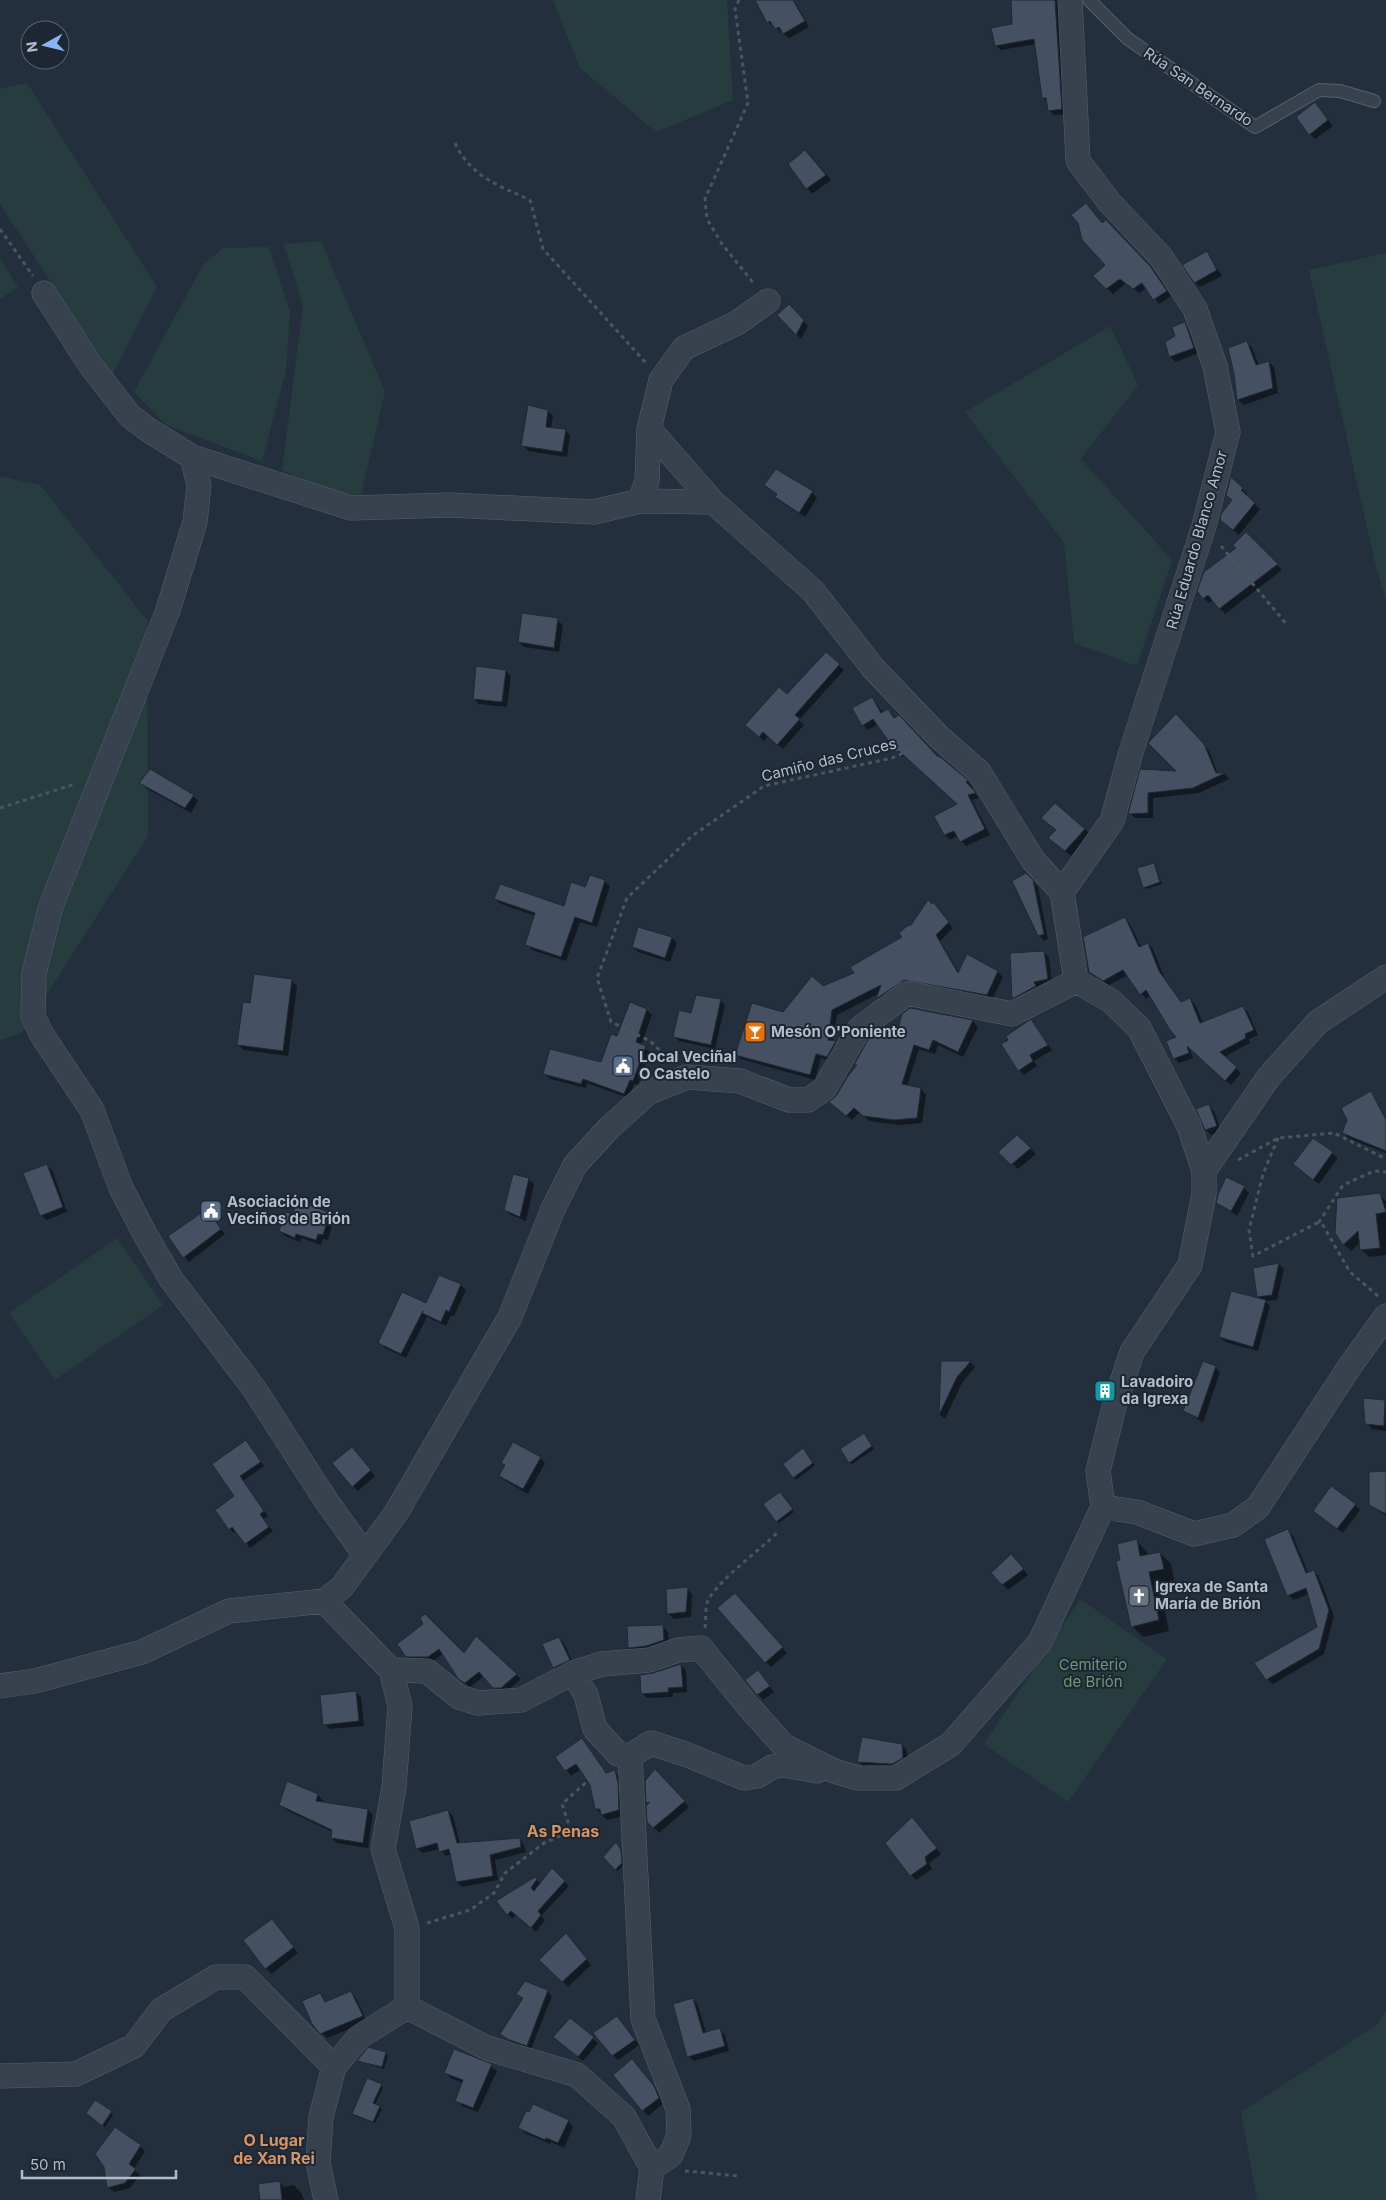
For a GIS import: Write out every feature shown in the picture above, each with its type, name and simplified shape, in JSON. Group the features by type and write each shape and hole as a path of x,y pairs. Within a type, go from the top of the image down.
{"street":[{"name":"Rúa Eduardo Blanco Amor","path":"1062,892 1112,821 1131,752 1204,526 1228,432 1215,366 1195,309 1161,257 1110,203 1078,161 1070,0"},
{"path":"44,293 92,366 130,416 150,431 192,457 351,508 450,505 594,512 640,501 713,502"},
{"path":"640,501 647,481 649,429 662,380 684,348 738,323 768,301"},
{"path":"649,429 713,502 813,591 873,668 938,737 979,772 1033,860 1062,892 1076,981"},
{"path":"192,457 199,485 195,522 168,610 51,906 34,973 33,1016 42,1035 92,1110 121,1188 171,1279 255,1390 325,1499 365,1556"},
{"path":"1204,1172 1268,1078 1318,1022 1386,977"},
{"path":"0,1686 35,1681 142,1652 229,1611 324,1601 342,1587 396,1512 510,1317 553,1209 575,1165 610,1128 649,1092 687,1077 740,1081 789,1100 808,1100 824,1089 859,1029 907,993 1012,1014 1076,981"},
{"path":"391,1670 428,1671 459,1696 478,1703 521,1700 573,1674 602,1664 650,1660 678,1650 701,1648 748,1706 784,1746 834,1771 858,1778 896,1778 951,1744 1040,1642 1103,1507 1098,1471 1115,1403 1132,1352 1190,1265 1204,1194 1204,1172 1189,1126 1139,1028 1111,1002 1076,981"},
{"path":"1103,1507 1137,1512 1194,1534 1233,1524 1246,1516 1258,1507 1350,1366 1382,1306"},
{"path":"324,1601 391,1670 400,1706 394,1787 383,1849 407,1928 407,2007"},
{"path":"573,1674 586,1695 595,1729 624,1755 643,2019 678,2109 679,2135 671,2155 652,2168"},
{"path":"624,1755 650,1743 685,1754 744,1778 757,1776 772,1767 784,1765 817,1772 834,1771"},
{"path":"0,2076 76,2074 134,2046 161,2010 216,1977 245,1977 334,2067"},
{"path":"407,2007 487,2048 577,2075 624,2117 652,2168 648,2200"},
{"path":"326,2200 318,2163 321,2116 334,2067 359,2036 407,2007"}],"lane":[{"name":"Rúa San Bernardo","path":"1089,0 1128,39 1255,127 1319,90 1340,91 1374,101"}],"path":[{"path":"739,0 735,9 748,102 705,199 707,219 722,244 768,301"},
{"path":"455,143 463,160 480,175 530,200 543,249 662,380"},
{"path":"0,229 44,293"},
{"path":"1204,526 1288,626"},
{"name":"Camiño das Cruces","path":"687,1077 650,1041 611,1022 597,978 627,898 692,836 764,786 892,758 938,737"},
{"path":"0,808 102,776"},
{"path":"1204,1172 1242,1159 1278,1138 1334,1133 1386,1159"},
{"path":"1278,1138 1263,1174 1248,1230 1253,1256 1319,1222 1343,1184 1374,1171 1386,1172"},
{"path":"1319,1222 1322,1222 1350,1272 1382,1306"},
{"path":"701,1648 707,1601 732,1572 756,1554 779,1531"},
{"path":"407,1928 470,1910 494,1893 505,1873 544,1843 571,1831 562,1804 624,1755"},
{"path":"652,2168 739,2176"}],"green space":[{"path":"553,0 727,0 733,100 656,132 580,68"},
{"path":"27,83 157,287 112,375 0,204 0,89"},
{"path":"321,241 385,392 361,495 324,489 282,470 303,306 284,244"},
{"path":"269,247 290,312 286,371 262,461 166,425 134,392 203,265 223,248"},
{"path":"1386,253 1386,601 1375,563 1309,270"},
{"path":"0,258 18,287 0,299"},
{"path":"1110,326 1138,385 1081,459 1172,560 1137,666 1074,643 1064,543 965,412"},
{"path":"0,476 40,485 147,620 148,836 22,1033 0,1040"},
{"path":"117,1238 163,1305 55,1380 9,1313"},
{"name":"Cemiterio de Brión","path":"1080,1599 1167,1659 1068,1802 984,1744"},
{"path":"1386,2011 1386,2200 1257,2200 1241,2112 1378,2024"}],"building":[{"path":"755,0 793,0 805,21 783,34 779,27 775,29 770,21 767,23"},
{"path":"1011,0 1055,0 1062,109 1048,111 1046,98 1042,98 1034,39 995,46 991,28 1012,24"},
{"path":"1315,102 1328,120 1309,135 1296,117"},
{"path":"805,150 826,175 806,189 788,164"},
{"path":"1086,203 1102,223 1106,220 1150,266 1167,291 1153,300 1142,283 1133,289 1120,279 1106,289 1093,276 1105,265 1082,240 1078,223 1071,215"},
{"path":"1207,251 1217,270 1194,283 1182,265"},
{"path":"789,304 804,320 796,335 777,315"},
{"path":"1185,322 1194,348 1169,357 1165,342 1175,336 1172,327"},
{"path":"1247,341 1256,365 1269,361 1273,388 1237,400 1228,348"},
{"path":"528,405 548,410 546,427 566,429 562,452 521,446"},
{"path":"776,469 813,491 799,513 775,497 777,494 764,485"},
{"path":"1231,477 1255,503 1233,530 1220,520 1221,514 1232,500 1226,495"},
{"path":"1246,532 1278,564 1219,609 1208,595 1203,599 1197,591 1204,572 1236,548 1233,545"},
{"path":"522,613 558,618 554,648 518,642"},
{"path":"826,652 840,664 795,715 800,719 777,745 763,732 759,737 745,725 779,687 787,694"},
{"path":"476,666 506,670 502,702 473,699"},
{"path":"872,697 881,713 888,709 894,718 899,715 938,757 968,780 966,782 976,793 968,795 985,829 960,842 954,831 944,835 934,816 957,804 899,751 896,752 873,719 862,726 852,708"},
{"path":"1176,714 1204,744 1216,773 1225,773 1193,788 1148,793 1148,813 1128,814 1140,769 1176,771 1148,743"},
{"path":"150,769 194,795 185,808 139,783"},
{"path":"1055,803 1085,829 1065,851 1048,838 1056,830 1041,818"},
{"path":"1154,863 1160,882 1143,888 1137,868"},
{"path":"1026,873 1033,880 1044,934 1038,936 1012,881"},
{"path":"590,875 605,880 592,923 575,917 561,957 525,945 535,913 494,899 500,884 564,906 571,882 585,887"},
{"path":"928,900 932,904 933,902 949,922 936,935 958,973 967,954 998,971 987,995 904,980 876,999 881,985 832,1010 828,1040 836,1041 827,1057 816,1054 810,1075 735,1055 752,1003 783,1012 812,976 823,986 854,973 850,967 902,937 899,933 911,925"},
{"path":"1125,917 1139,947 1148,943 1159,971 1181,1002 1190,998 1200,1023 1243,1006 1254,1030 1245,1034 1246,1038 1220,1052 1237,1067 1225,1081 1187,1046 1189,1053 1173,1059 1166,1041 1176,1037 1146,990 1140,995 1123,970 1103,981 1089,972 1083,937"},
{"path":"638,927 672,937 665,958 632,947"},
{"path":"1044,951 1048,979 1034,982 1036,986 1012,999 1010,953"},
{"path":"254,974 292,979 283,1051 237,1045 243,1002 250,1003"},
{"path":"696,995 721,999 711,1045 673,1037 679,1010 691,1013"},
{"path":"630,1002 647,1009 636,1042 646,1046 633,1081 630,1080 624,1094 583,1079 581,1084 543,1074 550,1049 601,1062 611,1034 617,1036"},
{"path":"910,1008 973,1020 958,1052 933,1040 929,1050 914,1045 902,1084 921,1088 917,1118 894,1120 863,1116 854,1108 846,1116 829,1102 836,1096 857,1065 854,1065 869,1038 879,1031 896,1037 902,1014"},
{"path":"1031,1019 1048,1045 1030,1055 1033,1061 1018,1071 1001,1044 1008,1040 1006,1036"},
{"path":"1371,1091 1386,1120 1386,1151 1342,1133 1347,1120 1341,1108"},
{"path":"1209,1104 1217,1126 1205,1130 1196,1109"},
{"path":"1017,1135 1031,1148 1011,1165 998,1152"},
{"path":"1313,1138 1333,1152 1313,1180 1293,1164"},
{"path":"47,1164 63,1207 40,1216 23,1173"},
{"path":"513,1174 529,1178 520,1217 504,1210"},
{"path":"1226,1177 1245,1186 1231,1211 1216,1203"},
{"path":"1380,1193 1386,1212 1376,1214 1380,1248 1360,1250 1358,1231 1343,1245 1335,1233 1337,1198"},
{"path":"297,1200 330,1213 323,1235 318,1234 316,1240 296,1234 295,1238 279,1231 286,1212 293,1214"},
{"path":"207,1209 221,1229 183,1258 168,1236"},
{"path":"1279,1263 1272,1295 1257,1297 1253,1268"},
{"path":"439,1275 461,1284 449,1312 446,1310 441,1322 422,1313 423,1311 401,1354 378,1343 402,1292 426,1303"},
{"path":"1231,1291 1266,1300 1253,1347 1219,1337"},
{"path":"941,1361 971,1361 957,1377 939,1415"},
{"path":"1203,1361 1216,1366 1198,1418 1183,1411"},
{"path":"1363,1398 1385,1400 1384,1426 1365,1424"},
{"path":"864,1433 872,1446 849,1463 840,1449"},
{"path":"246,1440 261,1462 240,1476 264,1511 260,1514 269,1527 245,1544 232,1527 229,1530 215,1510 234,1496 212,1464"},
{"path":"513,1442 541,1457 523,1489 499,1476 505,1465 501,1463"},
{"path":"352,1447 371,1470 352,1487 332,1463"},
{"path":"803,1448 813,1463 793,1478 783,1464"},
{"path":"1386,1471 1386,1514 1369,1505 1369,1472"},
{"path":"1331,1486 1356,1504 1337,1529 1313,1511"},
{"path":"780,1492 793,1509 776,1522 763,1504"},
{"path":"1288,1529 1306,1573 1314,1570 1329,1610 1319,1649 1266,1680 1254,1663 1317,1627 1306,1588 1287,1596 1264,1539"},
{"name":"Igrexa de Santa María de Brión","path":"1137,1539 1140,1556 1160,1552 1164,1569 1149,1572 1159,1620 1131,1627 1116,1561 1120,1560 1117,1544"},
{"path":"1011,1554 1024,1569 1002,1585 991,1573"},
{"path":"688,1587 686,1612 667,1614 666,1589"},
{"path":"735,1593 783,1647 765,1663 717,1608"},
{"path":"425,1614 464,1653 476,1636 517,1674 501,1688 493,1688 479,1672 465,1683 461,1681 439,1649 428,1657 406,1657 397,1644 423,1624 420,1618"},
{"path":"663,1625 664,1640 646,1646 628,1648 627,1626"},
{"path":"559,1637 570,1660 553,1668 542,1644"},
{"path":"681,1664 683,1687 668,1688 669,1692 641,1694 640,1675"},
{"path":"758,1670 770,1686 757,1695 745,1680"},
{"path":"356,1691 359,1721 323,1725 320,1695"},
{"path":"862,1737 902,1744 903,1758 892,1764 857,1762"},
{"path":"582,1738 606,1773 615,1770 618,1783 619,1810 601,1815 600,1809 595,1809 590,1785 576,1764 565,1771 555,1757"},
{"path":"655,1769 685,1801 653,1828 647,1822 646,1806 650,1802 646,1803 645,1781"},
{"path":"287,1781 318,1794 316,1801 368,1809 363,1843 331,1838 332,1830 279,1805"},
{"path":"448,1810 457,1843 520,1838 521,1847 490,1855 493,1876 456,1882 449,1849 439,1852 437,1843 416,1849 409,1821"},
{"path":"912,1817 937,1848 925,1857 927,1864 910,1876 885,1843"},
{"path":"616,1842 621,1850 622,1863 615,1870 603,1857"},
{"path":"552,1868 565,1881 538,1911 541,1915 531,1928 511,1911 507,1915 496,1901 535,1877 537,1879 531,1888 534,1891"},
{"path":"272,1919 294,1947 265,1969 243,1940"},
{"path":"566,1933 587,1959 562,1982 539,1960"},
{"path":"525,1981 548,1990 527,2046 509,2040 500,2034 523,1998 516,1994"},
{"path":"351,1991 363,2016 320,2034 312,2024 302,2001 320,1993 325,2002"},
{"path":"693,1998 703,2033 720,2028 725,2046 687,2057 673,2004"},
{"path":"617,2016 635,2040 612,2056 593,2033"},
{"path":"570,2018 594,2037 578,2057 553,2037"},
{"path":"368,2047 386,2052 382,2067 357,2061"},
{"path":"454,2049 492,2064 473,2108 455,2101 463,2080 444,2073"},
{"path":"632,2059 654,2086 659,2098 642,2111 613,2075"},
{"path":"367,2078 382,2084 373,2103 380,2106 373,2122 352,2114"},
{"path":"95,2100 112,2111 102,2126 86,2113"},
{"path":"533,2104 569,2120 558,2143 546,2138 545,2140 518,2128 526,2111 529,2112"},
{"path":"115,2127 141,2145 129,2164 136,2169 125,2183 107,2188 104,2167 95,2154"},
{"path":"280,2181 282,2200 260,2200 258,2184"}],"place":[{"name":"Mesón O'Poniente","path":"755,1032"},
{"name":"Local Veciñal O Castelo","path":"623,1066"},
{"name":"Asociación de Veciños de Brión","path":"211,1211"},
{"name":"Lavadoiro da Igrexa","path":"1105,1391"},
{"name":"Igrexa de Santa María de Brión","path":"1139,1596"}],"district":[{"name":"As Penas","path":"563,1831"},
{"name":"O Lugar de Xan Rei","path":"274,2149"}]}
